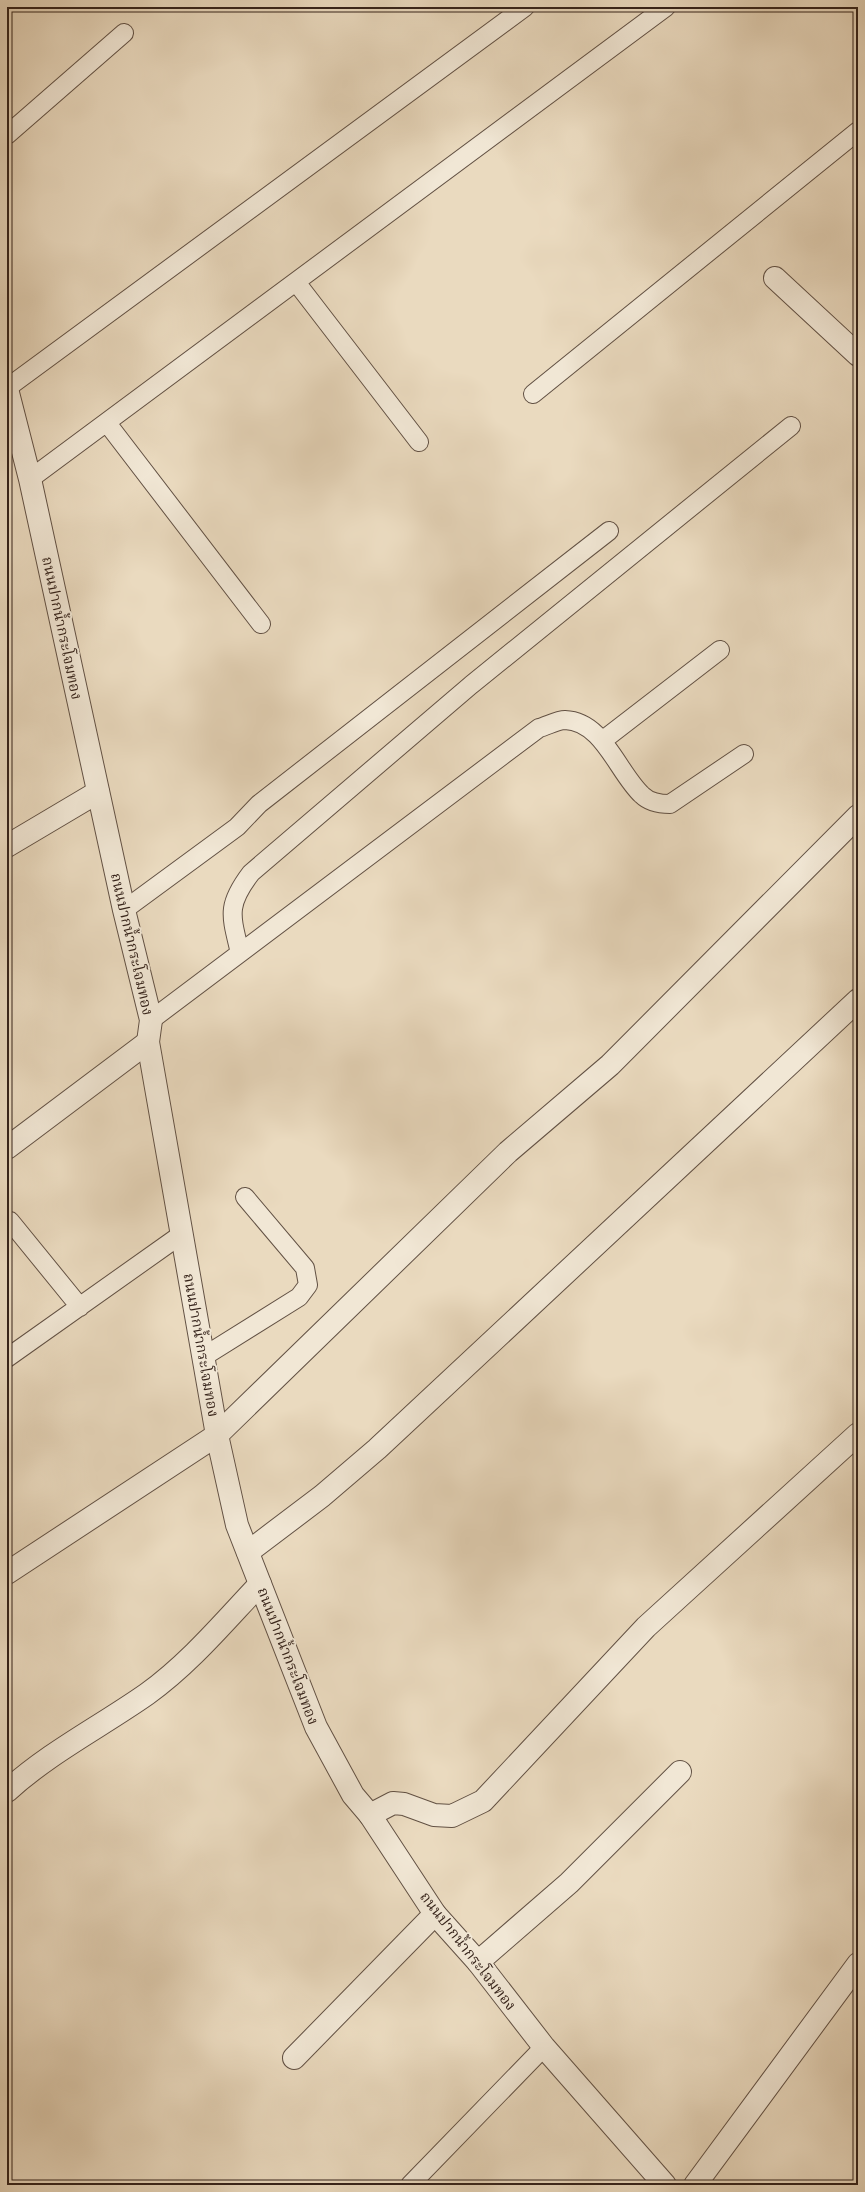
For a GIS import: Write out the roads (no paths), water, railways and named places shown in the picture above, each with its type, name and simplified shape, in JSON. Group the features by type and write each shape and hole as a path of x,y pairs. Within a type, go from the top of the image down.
{"street":[{"path":"774,278 858,355"},
{"name":"ถนนปากน้ำกระโจมทอง","path":"7,388 30,479 124,910 151,1020 148,1042 217,1434 237,1525 316,1727 353,1795 370,1815 435,1914 478,1962 544,2047 665,2185"},
{"path":"7,846 98,792"},
{"path":"7,1574 217,1434 508,1152 610,1065 858,816"},
{"path":"248,1552 322,1496 377,1449 858,1000"},
{"path":"7,1148 148,1042"},
{"path":"370,1815 393,1803 404,1804 434,1815 452,1816 484,1802 646,1627 858,1434"},
{"path":"7,1790 33,1768 147,1693 189,1660 260,1584"},
{"path":"478,1962 569,1883 680,1772"},
{"path":"294,2058 435,1914"},
{"path":"696,2185 858,1964"}],"lane":[{"path":"7,388 525,7"},
{"path":"30,479 666,7"},
{"path":"7,135 124,33"},
{"path":"534,394 858,131"},
{"path":"296,282 419,442"},
{"path":"107,423 261,624"},
{"path":"240,953 231,913 239,888 251,873 471,685 791,426"},
{"path":"124,910 237,827 259,804 609,530"},
{"path":"602,741 720,650"},
{"path":"151,1020 539,728 564,720 582,723 602,741 642,795 659,804 670,804 744,754"},
{"path":"203,1357 299,1297 308,1285 305,1268 245,1197"},
{"path":"10,1221 80,1307"},
{"path":"7,1358 182,1234"},
{"path":"410,2185 544,2047"}]}
